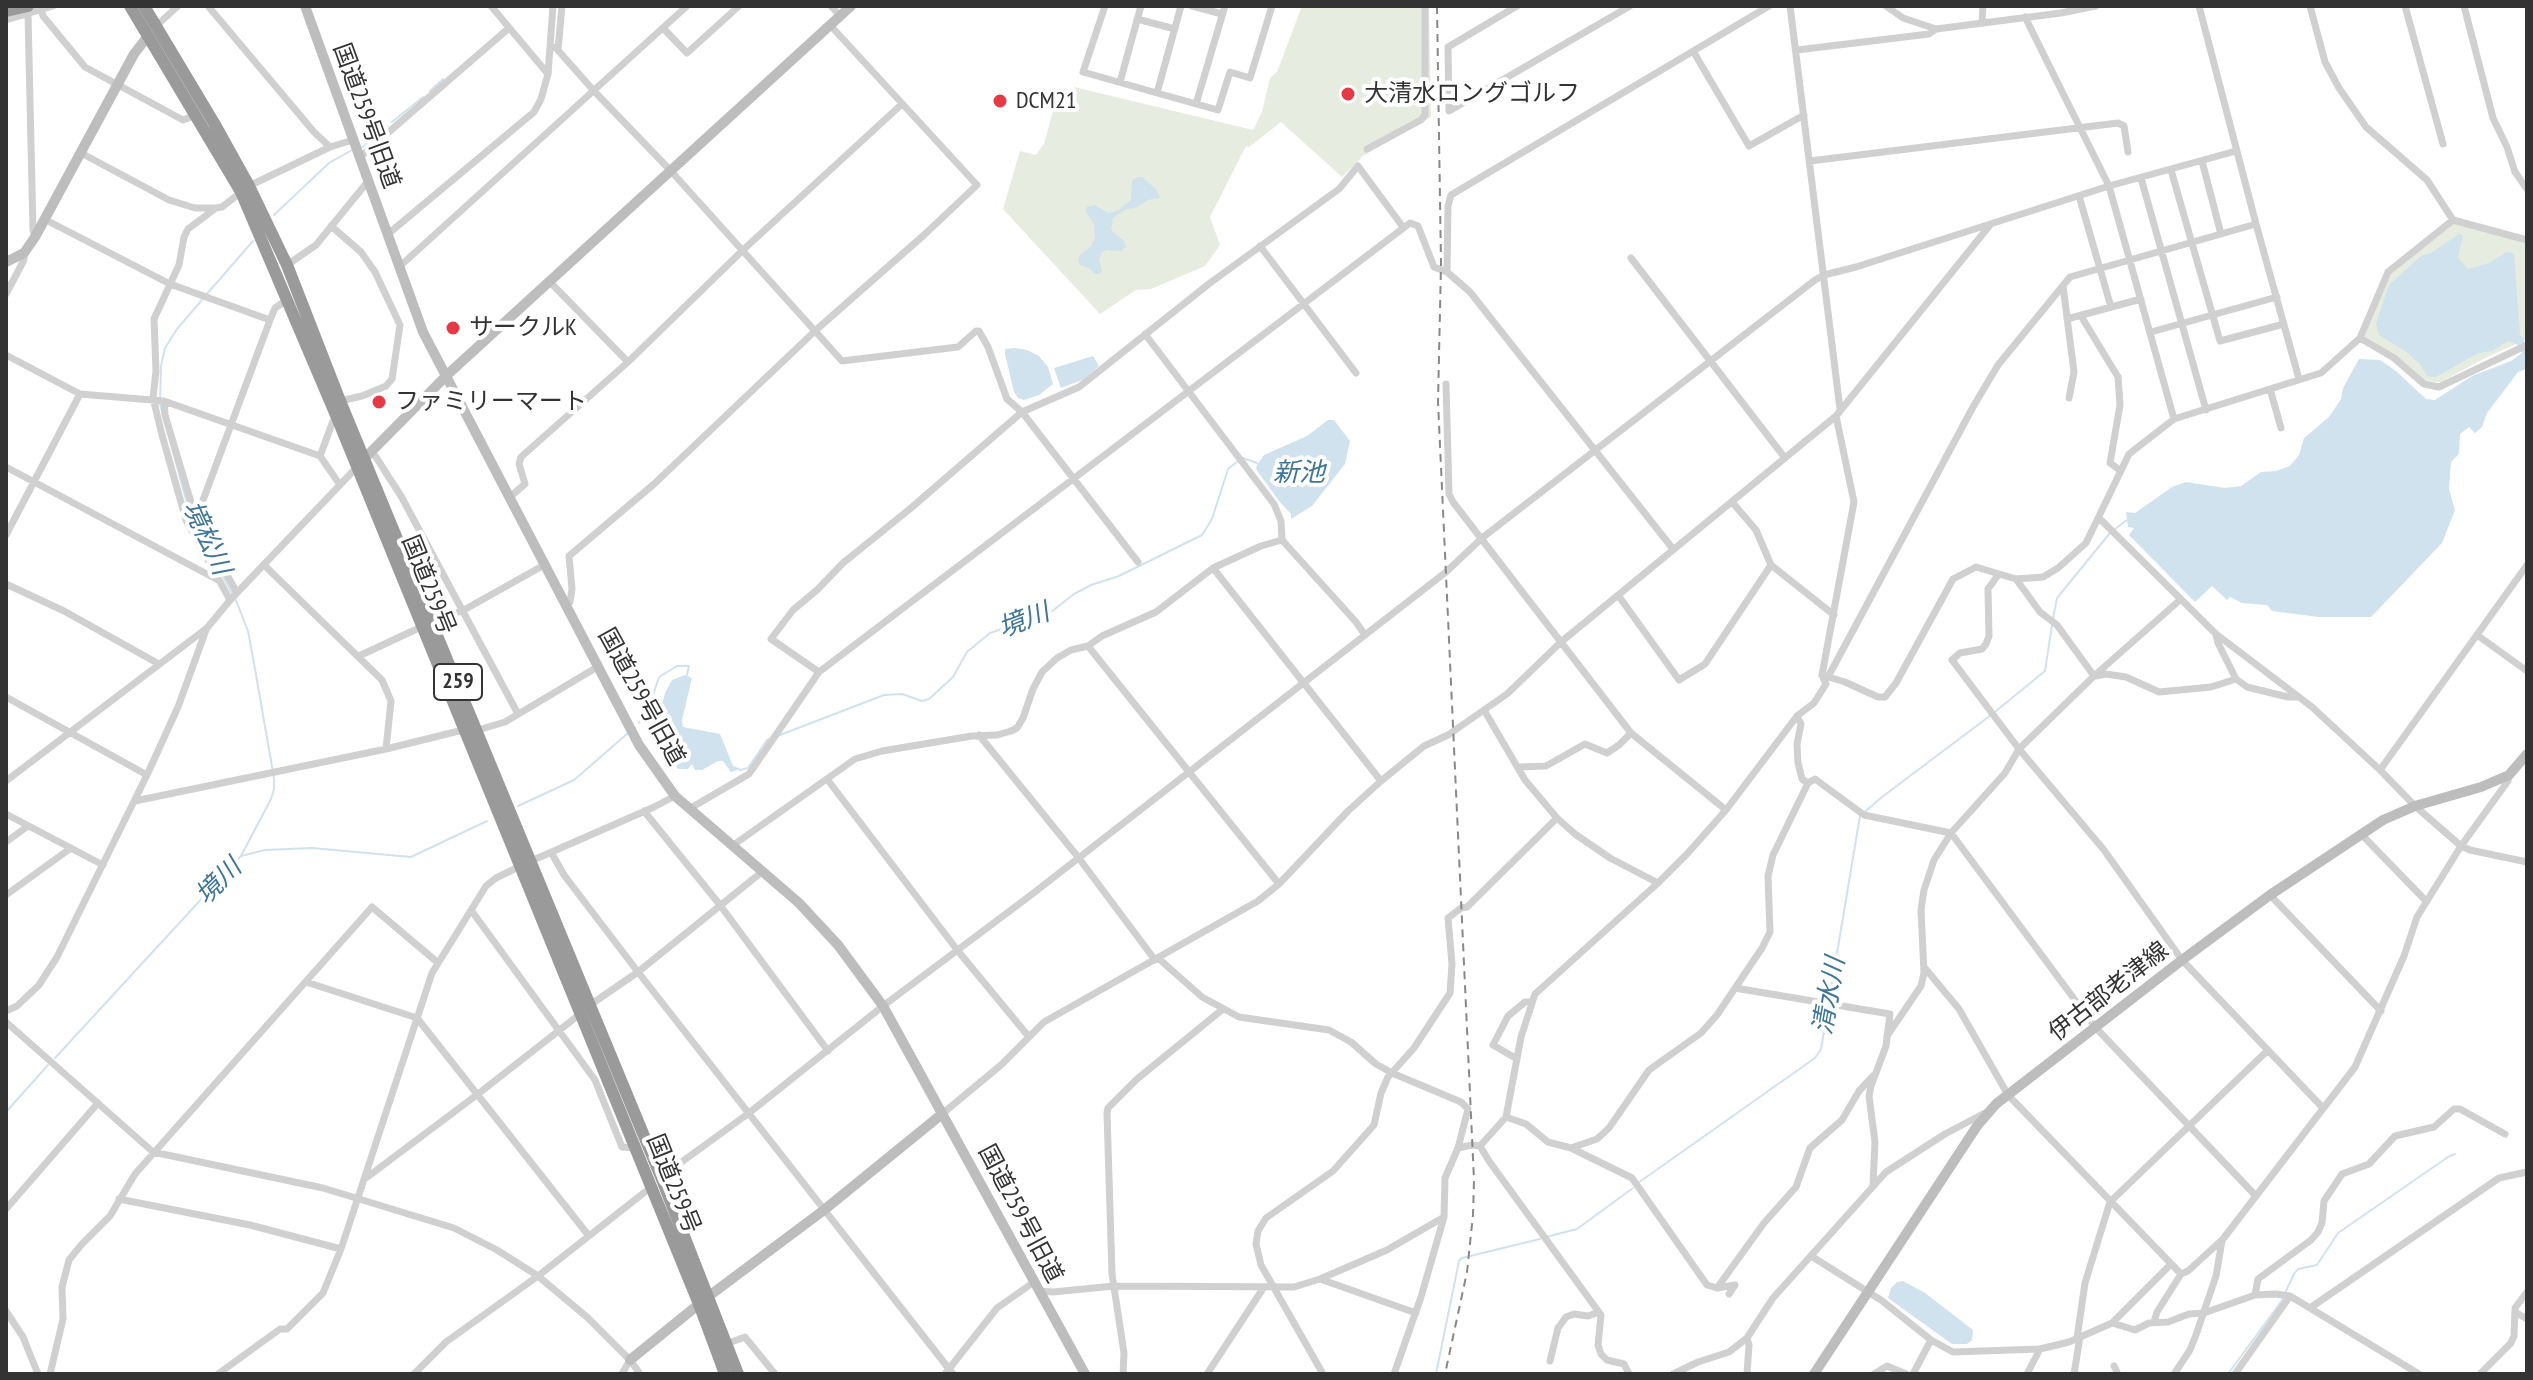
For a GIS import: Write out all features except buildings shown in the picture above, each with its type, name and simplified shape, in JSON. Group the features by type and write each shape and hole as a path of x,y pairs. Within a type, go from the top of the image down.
{"highway":[{"name":"国道259号","path":"130,6 152,31 287,265 427,624 463,730 526,864"},
{"name":"国道259号","path":"144,6 152,31 196,115 245,189 287,300 338,420 364,459"},
{"path":"6,11 32,10"},
{"name":"国道259号","path":"427,624 478,730 650,1188 738,1374"},
{"name":"国道259号","path":"585,1010 661,1177 704,1300 725,1374"}],"street":[{"path":"6,20 53,6"},
{"path":"6,294 24,260 24,253 46,220 139,46 178,6"},
{"path":"208,6 330,147"},
{"name":"国道259号旧道","path":"305,6 423,332 639,745 675,796 799,903 838,945 883,1006 1081,1373"},
{"path":"491,6 548,74"},
{"path":"553,6 555,49 845,362 958,347 979,331 1007,399 1022,412 1138,562"},
{"path":"388,234 528,119 541,99 555,49 562,6"},
{"path":"399,267 687,6"},
{"path":"663,28 687,53 739,6"},
{"path":"831,6 840,16"},
{"path":"6,781 207,628 364,459 447,375 851,6"},
{"path":"1105,6 1083,72 1218,110 1230,72 1250,78 1272,6"},
{"path":"1120,82 1141,6"},
{"path":"1157,93 1181,6"},
{"path":"1192,6 1224,10 1196,104"},
{"path":"1367,149 1425,115 1425,6"},
{"path":"1517,6 1448,47 1449,111 1630,6"},
{"path":"1447,272 1448,206 1451,195 1769,6"},
{"path":"1480,1146 1506,1117 1517,1059 1535,994 1658,883 1726,810 1797,716 1814,703 1826,684 1834,615 1854,502 1838,412 1790,6"},
{"path":"1886,6 1903,18 1936,29 2096,6"},
{"path":"1982,23 1983,6"},
{"path":"2199,6 2299,379"},
{"path":"2310,6 2325,62 2366,127 2427,180 2453,220 2527,240"},
{"path":"2405,6 2443,144"},
{"path":"2464,6 2493,118 2515,172 2527,189"},
{"path":"32,10 43,16 85,67 183,120 196,115"},
{"path":"32,10 35,237"},
{"path":"2025,17 2109,186 2174,419"},
{"path":"1137,19 1175,29"},
{"path":"565,602 570,602 572,589 569,556 654,484 816,330 977,185 830,25"},
{"path":"360,157 509,28"},
{"path":"1797,50 1929,34 1936,29"},
{"path":"1693,51 1749,146 1804,115"},
{"path":"510,497 525,484 519,464 521,457 628,362 743,250 902,104"},
{"path":"1810,161 2121,124 2125,130 2128,152"},
{"path":"81,153 169,200 195,208 216,208 222,207 245,189 330,147 353,140"},
{"path":"661,1177 958,951 1446,572 1482,538 1824,275 2109,186 2236,151"},
{"path":"2202,161 2221,234"},
{"path":"819,672 771,639 793,610 843,563 1022,412 1079,387 1260,246 1339,189 1358,166 1403,227"},
{"path":"2171,170 2220,341 2284,324"},
{"path":"2141,178 2206,410"},
{"path":"287,265 316,245 369,180"},
{"path":"2079,196 2111,307"},
{"path":"216,208 188,229 179,265 154,319 153,334 162,435 220,581 234,597"},
{"path":"46,220 170,284 270,320"},
{"path":"1825,676 1885,697 1896,683 1953,579 1976,567 2016,579 2043,577 2058,568 2086,543 2129,454 2174,419 2321,373 2360,338 2388,272 2453,220"},
{"path":"689,809 749,774 819,672 1410,223 1418,226 1434,267 1447,272 1479,303 1673,549"},
{"path":"622,1374 630,1360 942,1114 1001,1065 1044,1022 1258,901 1279,884 1381,781 1424,746 1448,735 1507,694 1561,642 1838,412 1992,223"},
{"path":"1825,676 1998,365 2070,277 2256,224"},
{"path":"331,226 361,252 375,272 400,325 392,379 386,386 340,401"},
{"path":"1260,246 1356,373"},
{"path":"8,259 24,253"},
{"path":"1631,258 1785,458"},
{"path":"549,281 628,362"},
{"path":"2063,286 2074,372 2069,398"},
{"path":"2151,332 2277,297"},
{"path":"2067,319 2141,299"},
{"path":"234,597 195,524 270,320 275,308 287,300"},
{"path":"2081,316 2118,377 2120,405 2110,463 2121,471"},
{"path":"1145,334 1274,504 1281,521 1282,540 1365,635"},
{"path":"2360,338 2394,358 2424,384 2439,387 2527,345"},
{"path":"6,355 80,394 159,400 320,456 340,485"},
{"path":"1446,384 1449,494 1631,733 1726,810"},
{"path":"2270,389 2281,428"},
{"path":"6,535 80,394"},
{"path":"320,456 333,421 338,420"},
{"path":"364,459 401,496 518,714"},
{"path":"6,467 220,581"},
{"path":"1732,502 1756,530 1771,565 1834,615"},
{"path":"2099,518 2216,634 2312,707 2461,846 2527,862"},
{"path":"732,846 855,759 882,751 979,735 997,735 1017,728 1035,683 1046,667 1064,654 1088,646 1102,636 1156,612 1213,568 1282,540"},
{"path":"359,656 462,611 546,564"},
{"path":"264,565 382,680 391,701 386,749"},
{"path":"1618,595 1679,680 1705,664 1771,565"},
{"path":"2380,770 2527,565"},
{"path":"1213,568 1381,781"},
{"path":"1998,575 1988,589 1989,636 1986,644 1982,649 1960,653 1952,660 2019,749 2104,850 2182,960 2323,1108"},
{"path":"2016,579 2094,676"},
{"path":"6,584 64,611 159,664"},
{"path":"1887,1036 1921,986 1924,967 1921,910 1924,890 1934,860 1951,833 2005,773 2019,749 2094,676 2181,599"},
{"path":"6,1011 17,1006 48,972 135,801 178,707 207,628"},
{"path":"2216,634 2236,679 2247,687 2297,697"},
{"path":"2477,635 2527,671"},
{"path":"1088,646 1279,884"},
{"path":"478,730 505,722 599,666"},
{"path":"2094,676 2126,677 2159,692 2211,687 2236,679"},
{"path":"6,697 147,775"},
{"path":"1484,710 1533,792 1557,818 1610,858 1658,883"},
{"path":"1797,716 1801,724 1797,744 1798,763 1802,779 1808,783"},
{"path":"135,801 463,730"},
{"path":"1518,767 1546,766 1585,744 1607,753 1631,733"},
{"path":"979,735 1157,959 1202,997 1239,1017 1329,1030 1351,1042 1376,1064 1461,1102 1468,1109 1458,1148 1445,1178 1444,1217 1416,1313 1394,1374"},
{"name":"伊古部老津線","path":"1814,1374 1977,1126 1996,1104 2182,960 2270,895 2361,834 2415,806 2481,787 2509,775 2527,754"},
{"path":"2154,1322 2181,1274 2223,1239 2355,1067 2404,956 2417,917 2461,846 2508,781 2509,775"},
{"path":"827,779 958,951 1029,1037"},
{"path":"1571,1148 1597,1139 1609,1128 1649,1070 1701,1033 1762,948 1770,932 1768,876 1773,855 1808,783 1815,779 1862,813 1951,833 2095,1027 2256,1196"},
{"path":"218,1374 280,1329 287,1329 323,1293 341,1249 437,962 486,886 496,878 675,796"},
{"path":"644,811 720,905 828,1051"},
{"path":"6,814 103,865"},
{"path":"1323,1374 1261,1265 1257,1238 1261,1225 1266,1218 1333,1171 1368,1132 1376,1120 1381,1093 1392,1073 1414,1048 1450,993 1452,964 1448,918 1467,907 1557,818"},
{"path":"6,842 28,826"},
{"path":"2361,834 2426,901"},
{"path":"6,895 71,848"},
{"path":"551,852 564,875 638,972 949,1372 997,1308 1036,1286 1053,1292 1114,1286 1294,1287 1387,1250 1444,1217"},
{"path":"365,1179 638,972 763,871"},
{"path":"2270,895 2381,1011"},
{"path":"50,1374 63,1319 62,1287 69,1260 110,1216 135,1174 153,1152 372,907 437,962"},
{"path":"471,910 595,1080 622,1147 635,1148"},
{"path":"1924,967 1959,1009 2008,1095 2181,1274"},
{"path":"306,982 417,1018 589,1236"},
{"path":"1735,988 1887,1012 1890,1017 1887,1036 1869,1096 1875,1142 1873,1185"},
{"path":"1517,1059 1493,1045 1508,1016 1525,1002 1531,1002"},
{"path":"1123,1374 1124,1353 1112,1274 1108,1108 1137,1079 1223,1009"},
{"path":"6,1022 153,1152 323,1188 454,1228 538,1276 588,1318 640,1374"},
{"path":"2074,1374 2085,1283 2110,1202 2268,1050"},
{"path":"1717,1288 1764,1223 1796,1187 1810,1148 1842,1120 1859,1091 1875,1075"},
{"path":"6,1209 98,1103"},
{"path":"1673,1374 1729,1352 1747,1338 1773,1298 1886,1172 1945,1134 1978,1118 1996,1104"},
{"path":"2255,1295 2258,1279 2318,1232 2324,1201 2342,1174 2369,1164 2395,1136 2434,1127 2454,1109 2460,1109 2505,1134"},
{"path":"1506,1117 1526,1124 1548,1142 1571,1148 1632,1178 1707,1285 1717,1288 1735,1285 1729,1294"},
{"path":"1458,1148 1480,1146"},
{"path":"1480,1146 1601,1315 1598,1345 1601,1354 1607,1360 1624,1364 1629,1374"},
{"path":"2310,1308 2499,1178 2527,1172"},
{"path":"414,1374 446,1342 538,1276 650,1188"},
{"path":"119,1199 250,1225 341,1249"},
{"path":"2174,1374 2190,1350 2204,1313 2216,1276 2223,1239"},
{"path":"1811,1256 1881,1300 1944,1349 1965,1354 2040,1349 2112,1323 2171,1264"},
{"path":"1320,1279 1416,1313"},
{"path":"1207,1374 1264,1287"},
{"path":"2480,1374 2511,1343 2515,1308 2527,1292"},
{"path":"2112,1323 2135,1330 2154,1322 2168,1322 2189,1314 2204,1313 2255,1295 2290,1296 2408,1371 2419,1374"},
{"path":"2235,1374 2290,1296"},
{"path":"6,1311 23,1337 38,1374"},
{"path":"1550,1361 1558,1328 1566,1317 1599,1312"},
{"path":"2515,1312 2527,1319"},
{"path":"726,1344 745,1337 775,1374"},
{"path":"1747,1338 1747,1374"},
{"path":"1913,1374 1931,1340"},
{"path":"2027,1374 2040,1349"},
{"path":"1874,1374 1887,1366 1906,1374"}],"shaded area":[{"path":"1302,6 1429,6 1431,117 1363,156 1342,177 1281,122 1249,147 1246,146 1210,217 1220,245 1205,266 1151,289 1136,290 1100,314 1003,209 1020,151 1036,155 1044,144 1055,104 1068,106 1074,87 1253,130 1262,112 1270,78 1277,72"},
{"path":"2454,223 2527,244 2527,339 2441,382 2435,382 2424,380 2364,336 2387,277"}],"water":[{"path":"1142,177 1156,189 1160,198 1126,209 1113,218 1111,230 1124,241 1126,247 1121,251 1102,252 1099,259 1102,270 1100,274 1095,274 1078,261 1095,237 1087,207 1095,205 1108,213 1118,211 1131,200 1132,181"},
{"path":"2459,234 2463,235 2458,258 2468,269 2489,263 2507,252 2514,253 2520,335 2527,352 2527,366 2518,372 2487,413 2482,427 2475,433 2469,427 2460,434 2459,454 2451,462 2449,489 2455,510 2442,543 2371,617 2319,617 2272,611 2267,605 2242,603 2230,597 2227,600 2212,586 2195,602 2129,535 2134,528 2128,527 2126,512 2135,513 2172,487 2186,482 2225,488 2241,486 2261,472 2290,466 2299,455 2304,438 2329,417 2341,399 2343,388 2359,359 2380,360 2426,399 2435,400 2472,376 2511,361 2522,353 2520,346 2508,341 2492,351 2478,353 2436,377 2427,376 2408,353 2379,335 2376,323 2389,285 2421,256 2431,253"},
{"path":"1015,348 1039,356 1048,367 1053,384 1039,395 1024,400 1014,392 1005,354 1005,349"},
{"path":"1093,356 1099,366 1082,380 1061,388 1054,368"},
{"name":"新池","path":"1328,420 1334,420 1350,441 1345,464 1312,506 1291,519 1291,514 1256,469 1257,465 1264,455 1307,436"},
{"path":"685,675 692,678 683,727 720,734 733,766 741,769 731,772 723,761 718,761 702,770 695,770 692,764 688,769 678,769 661,757 656,728 665,693 672,680"},
{"path":"1903,1281 1925,1293 1973,1330 1972,1340 1967,1344 1952,1344 1888,1298 1891,1288"}],"waterway":[{"name":"境松川","path":"430,91 443,79"},
{"name":"境松川","path":"392,122 423,97"},
{"name":"境松川","path":"363,147 387,126"},
{"name":"境松川","path":"274,215 329,163 352,150"},
{"name":"境松川","path":"206,295 253,241"},
{"name":"境松川","path":"202,300 165,348 160,404 191,518 232,593"},
{"name":"境川","path":"1243,458 1257,463"},
{"name":"境川","path":"780,735 884,695 902,694 922,701 929,699 953,677 967,652 990,633 1051,612 1091,585 1119,576 1202,535 1212,519 1228,469 1238,461"},
{"name":"清水川","path":"2115,529 2127,520"},
{"name":"清水川","path":"2053,619 2057,598 2110,533"},
{"name":"境川","path":"55,1058 241,856 271,799 274,778 255,669 248,631 235,598"},
{"name":"清水川","path":"1996,711 2045,671 2052,625"},
{"name":"境川","path":"639,723 647,713 659,677 677,666 689,666 687,675"},
{"name":"清水川","path":"1829,1001 1860,816 1991,715"},
{"name":"境川","path":"518,806 574,780 627,734"},
{"name":"境川","path":"740,770 748,768 770,739"},
{"name":"境川","path":"241,856 265,850 312,848 411,857 487,821"},
{"name":"清水川","path":"1638,1183 1815,1058 1821,1049 1828,1008"},
{"name":"境川","path":"6,1112 48,1065"},
{"path":"2286,1291 2298,1269 2317,1265 2338,1233 2455,1154"},
{"name":"清水川","path":"1546,1237 1577,1229 1633,1188"},
{"name":"清水川","path":"1436,1374 1459,1261 1540,1239"},
{"path":"2228,1374 2283,1299"}],"railway":[{"path":"1437,6 1441,264 1438,402 1474,1180 1467,1272 1445,1374"}],"place":[{"name":"大清水ロングゴルフ","path":"1348,94"},
{"name":"DCM21","path":"1000,101"},
{"name":"サークルK","path":"453,328"},
{"name":"ファミリーマート","path":"379,402"}]}
